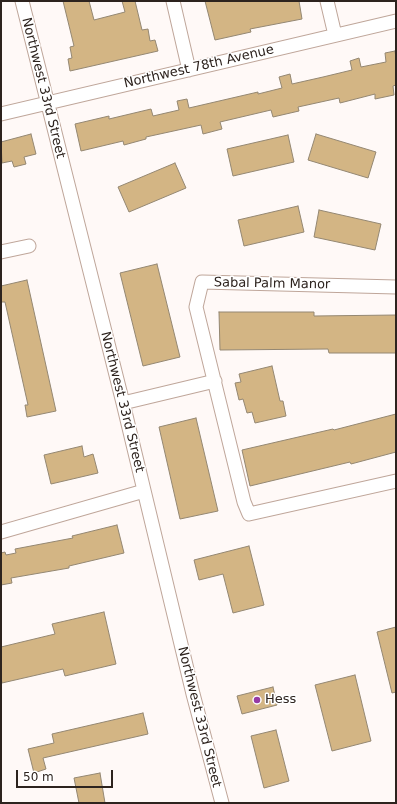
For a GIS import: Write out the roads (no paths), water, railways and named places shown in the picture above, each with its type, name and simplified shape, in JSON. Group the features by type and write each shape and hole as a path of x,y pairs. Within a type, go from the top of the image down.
{"street":[{"name":"Northwest 33rd Street","path":"22,1 123,403 193,694 222,803"},
{"path":"173,1 189,70"},
{"path":"327,1 335,35"},
{"name":"Northwest 78th Avenue","path":"1,114 396,20"},
{"path":"1,252 29,246"},
{"name":"Sabal Palm Manor","path":"396,287 202,282 196,307 244,502 249,514 396,481"},
{"path":"123,403 215,381"},
{"path":"1,532 144,491"}],"place":[{"name":"Hess","path":"257,700"}]}
